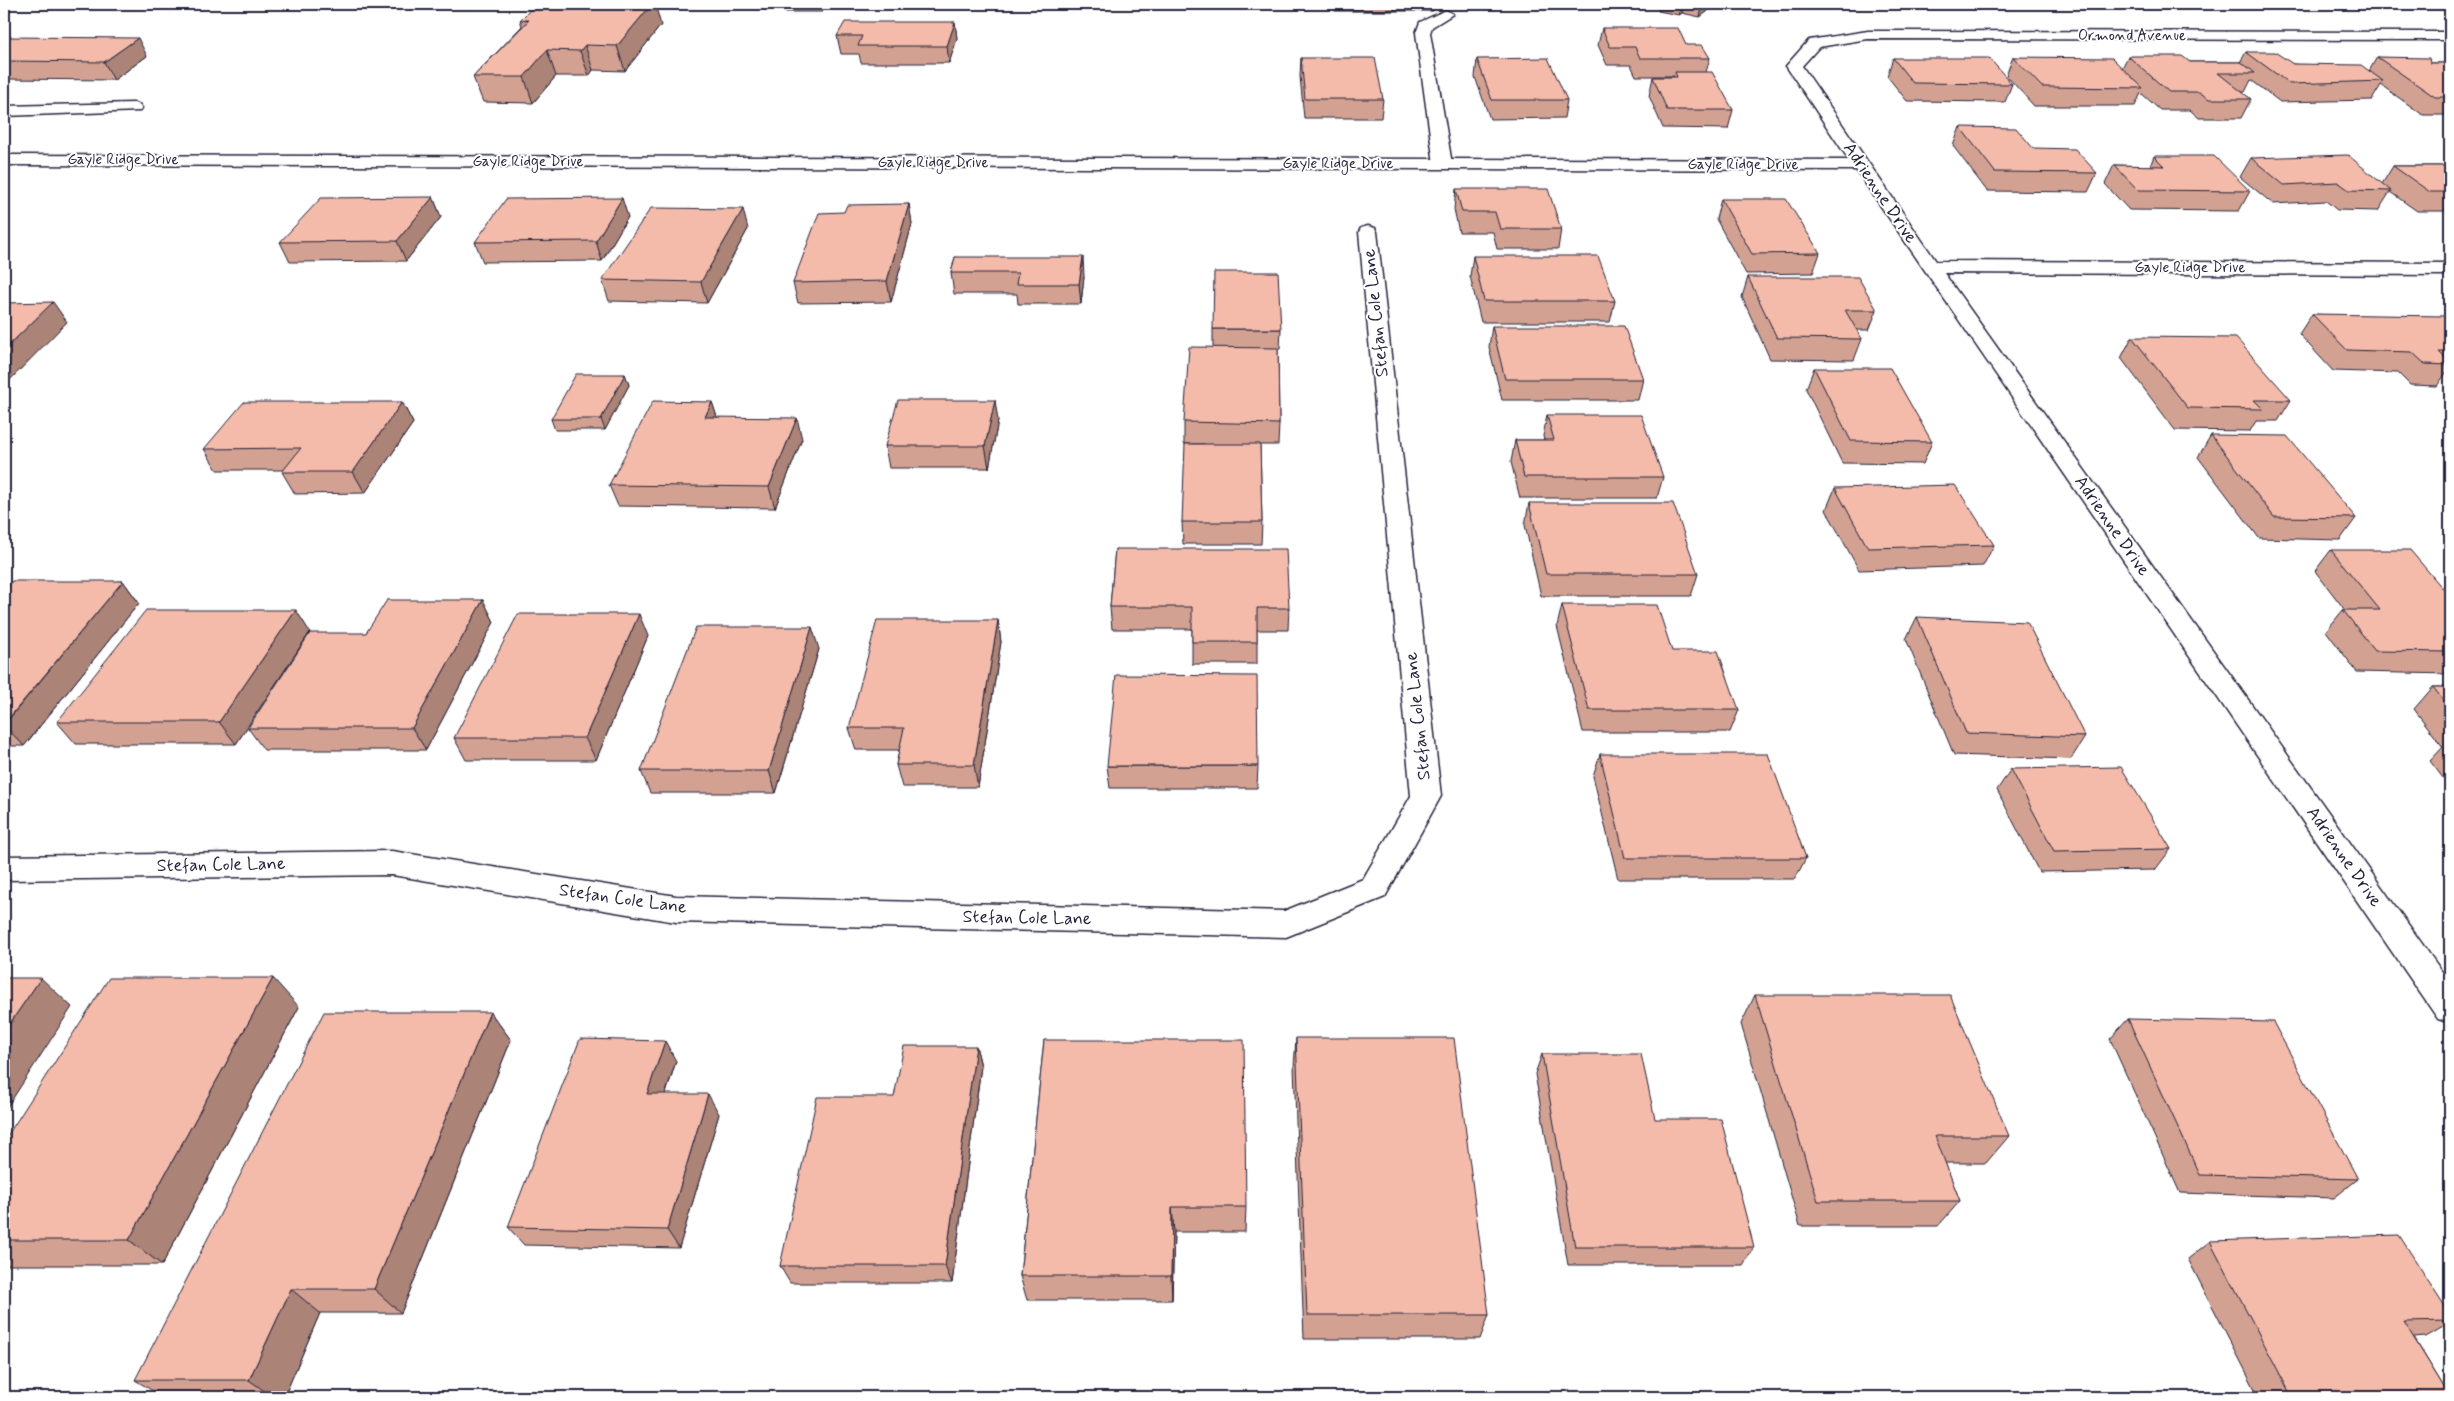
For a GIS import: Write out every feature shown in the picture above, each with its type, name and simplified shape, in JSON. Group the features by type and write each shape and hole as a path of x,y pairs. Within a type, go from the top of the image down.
{"street":[{"path":"1443,164 1423,34 1425,25 1446,14"},
{"name":"Ormond Avenue","path":"1814,43 1868,35 2450,36"},
{"name":"Adrienne Drive","path":"1814,43 1794,66 1930,267 2450,1009"},
{"path":"4,111 134,108"},
{"name":"Gayle Ridge Drive","path":"4,160 1861,165"},
{"name":"Stefan Cole Lane","path":"4,868 392,863 676,909 1286,924 1374,888 1426,796 1368,232"},
{"name":"Gayle Ridge Drive","path":"1930,267 2450,268"}],"building":[{"path":"536,4 652,4 617,46 585,45 580,51 547,50 524,77 473,77 529,20 520,20"},
{"path":"1684,4 1708,4 1702,8"},
{"path":"845,22 955,22 947,46 858,46 862,36 837,36"},
{"path":"1602,28 1678,28 1686,45 1702,45 1710,58 1640,58 1635,47 1610,47"},
{"path":"4,37 138,38 104,62 4,61"},
{"path":"2246,52 2275,52 2293,64 2361,65 2383,81 2290,84"},
{"path":"2128,56 2182,56 2190,62 2241,62 2255,73 2218,73 2251,99 2209,99 2199,92 2169,92"},
{"path":"2013,57 2112,58 2143,88 2042,87"},
{"path":"2377,57 2429,58 2430,63 2450,63 2450,97 2435,97"},
{"path":"1301,58 1375,58 1383,99 1305,99"},
{"path":"1548,58 1567,100 1492,100 1477,59"},
{"path":"1893,58 1989,58 2012,84 1913,83"},
{"path":"1675,72 1712,72 1733,110 1667,110 1653,77 1677,77"},
{"path":"1960,127 2016,128 2033,148 2075,149 2097,173 1995,172"},
{"path":"2348,155 2391,191 2349,190 2338,182 2284,185 2251,158"},
{"path":"2154,156 2214,156 2250,191 2138,190 2114,165 2164,166"},
{"path":"2393,166 2450,166 2450,192 2430,192"},
{"path":"1456,189 1548,189 1561,229 1500,229 1495,212 1462,212"},
{"path":"433,197 397,241 280,242 321,198"},
{"path":"622,198 596,241 475,242 506,199"},
{"path":"1721,199 1786,199 1820,253 1752,254"},
{"path":"909,204 887,281 793,283 819,213 844,212 847,205"},
{"path":"651,208 743,209 701,282 602,280"},
{"path":"1473,256 1598,256 1615,301 1484,301"},
{"path":"955,257 1083,257 1079,284 1016,284 1018,273 951,273"},
{"path":"1214,272 1278,272 1281,329 1213,329"},
{"path":"1748,277 1858,277 1877,310 1845,310 1862,339 1777,338"},
{"path":"53,302 4,350 4,303"},
{"path":"2312,314 2445,316 2450,321 2450,352 2439,352 2450,365 2425,364 2412,352 2347,350"},
{"path":"1492,326 1624,326 1643,379 1505,379"},
{"path":"2132,337 2236,338 2291,400 2254,400 2263,409 2188,408"},
{"path":"1189,347 1278,348 1279,424 1184,422"},
{"path":"1814,368 1890,368 1932,442 1851,441"},
{"path":"576,374 625,374 601,419 551,419"},
{"path":"898,400 995,400 985,446 885,446"},
{"path":"653,401 712,402 705,417 797,418 769,487 609,485"},
{"path":"244,402 402,402 353,472 282,472 301,448 204,449"},
{"path":"1547,415 1641,415 1663,477 1524,477 1515,440 1554,440"},
{"path":"2211,435 2287,436 2356,518 2274,517"},
{"path":"1185,444 1260,444 1262,522 1182,522"},
{"path":"1955,485 1994,545 1868,548 1835,488"},
{"path":"1529,503 1673,503 1698,574 1546,574"},
{"path":"1115,549 1286,549 1289,608 1257,608 1257,642 1192,642 1192,607 1110,607"},
{"path":"2331,550 2410,550 2450,597 2450,652 2375,651 2343,610 2380,610"},
{"path":"12,581 123,581 4,724 4,590"},
{"path":"387,600 483,600 412,728 248,728 310,633 366,633"},
{"path":"1562,605 1657,605 1672,651 1718,651 1739,710 1589,710"},
{"path":"146,610 296,610 219,722 57,722"},
{"path":"518,614 639,614 585,738 454,738"},
{"path":"1917,617 2027,622 2085,737 1966,733"},
{"path":"877,620 998,620 974,765 896,765 904,728 849,728"},
{"path":"696,627 812,627 769,771 641,771"},
{"path":"1116,675 1257,676 1258,766 1107,766"},
{"path":"2433,687 2450,687 2450,709"},
{"path":"1600,754 1768,754 1806,858 1625,858"},
{"path":"2121,767 2171,849 2054,851 2011,769"},
{"path":"4,978 41,978 4,1032"},
{"path":"109,978 273,978 129,1240 4,1240 4,1141"},
{"path":"1755,995 1950,995 2009,1136 1935,1136 1960,1201 1818,1201"},
{"path":"324,1012 490,1012 374,1289 291,1289 249,1380 135,1380"},
{"path":"2128,1019 2273,1022 2358,1179 2200,1175"},
{"path":"1296,1038 1454,1038 1489,1315 1307,1315"},
{"path":"580,1039 665,1041 647,1094 708,1094 667,1230 508,1227"},
{"path":"1044,1040 1244,1040 1246,1207 1172,1207 1171,1276 1020,1276"},
{"path":"904,1046 976,1046 945,1266 780,1266 817,1097 894,1097"},
{"path":"1542,1054 1641,1054 1655,1119 1721,1119 1754,1247 1575,1247"},
{"path":"2399,1235 2450,1314 2450,1321 2404,1322 2450,1397 2292,1397 2210,1241"}]}
